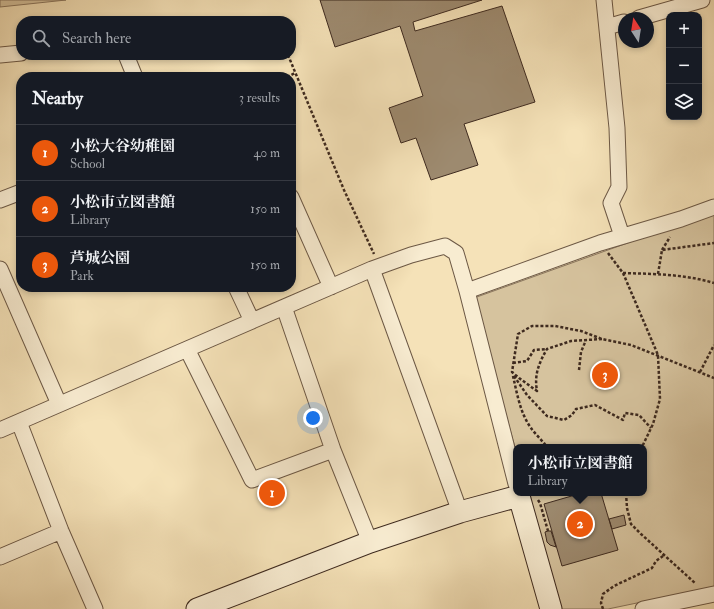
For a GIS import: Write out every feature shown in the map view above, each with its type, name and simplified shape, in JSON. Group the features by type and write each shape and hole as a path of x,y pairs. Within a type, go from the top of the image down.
{"street":[{"path":"604,0 617,128 619,187 612,202 622,236"},
{"path":"654,14 702,0"},
{"path":"606,27 618,24"},
{"path":"0,55 16,54"},
{"path":"128,60 133,72"},
{"path":"0,200 16,194"},
{"path":"467,291 600,243 681,219 714,207"},
{"path":"296,208 331,286"},
{"path":"0,430 376,267 411,255 445,246 456,253 513,471"},
{"path":"376,267 460,512"},
{"path":"0,269 59,404"},
{"path":"238,292 252,321"},
{"path":"284,307 333,450 370,542"},
{"path":"187,349 252,480 333,450"},
{"path":"19,422 61,530 95,609"},
{"path":"197,609 370,542 513,493"},
{"path":"519,496 551,609"},
{"path":"0,557 61,530"},
{"path":"643,609 711,594"}],"path":[{"path":"290,60 295,72"},
{"path":"296,75 344,190 369,245 376,267"},
{"path":"658,274 662,250 714,242"},
{"path":"600,243 623,273 658,355 660,399 651,428 643,444"},
{"path":"623,273 658,274 699,278 714,283"},
{"path":"544,444 531,428 526,419 518,397 512,372 518,334 532,326 555,326 581,331 602,339 631,345 714,378"},
{"path":"513,363 527,361 534,350 571,341 602,339"},
{"path":"579,370 581,352 586,340"},
{"path":"700,372 714,345"},
{"path":"512,372 537,391 535,380 538,364 547,348"},
{"path":"512,372 527,395 547,416 564,420 572,415 576,409 595,405 623,420 625,413 639,415 651,428"},
{"path":"626,496 627,508 631,524 663,556 711,594"},
{"path":"602,609 601,603 604,594 614,586 652,568 656,561 663,556"}],"shaded area":[{"path":"0,0 66,0 0,7"},
{"path":"714,212 714,587 608,609 560,609 529,496 647,496 647,444 514,444 474,298"}],"building":[{"path":"320,0 482,0 413,22 415,31 502,6 535,102 464,124 478,165 431,180 416,138 401,143 389,108 423,96 400,26 335,47"},
{"path":"572,496 602,496 618,550 562,566 544,504"},
{"path":"624,515 626,525 612,529 609,519"},
{"path":"551,531 556,547 547,542 545,532"}],"place":[{"name":"芦城公園","path":"605,375"},
{"name":"小松大谷幼稚園","path":"272,493"},
{"name":"小松市立図書館","path":"580,524"}]}
